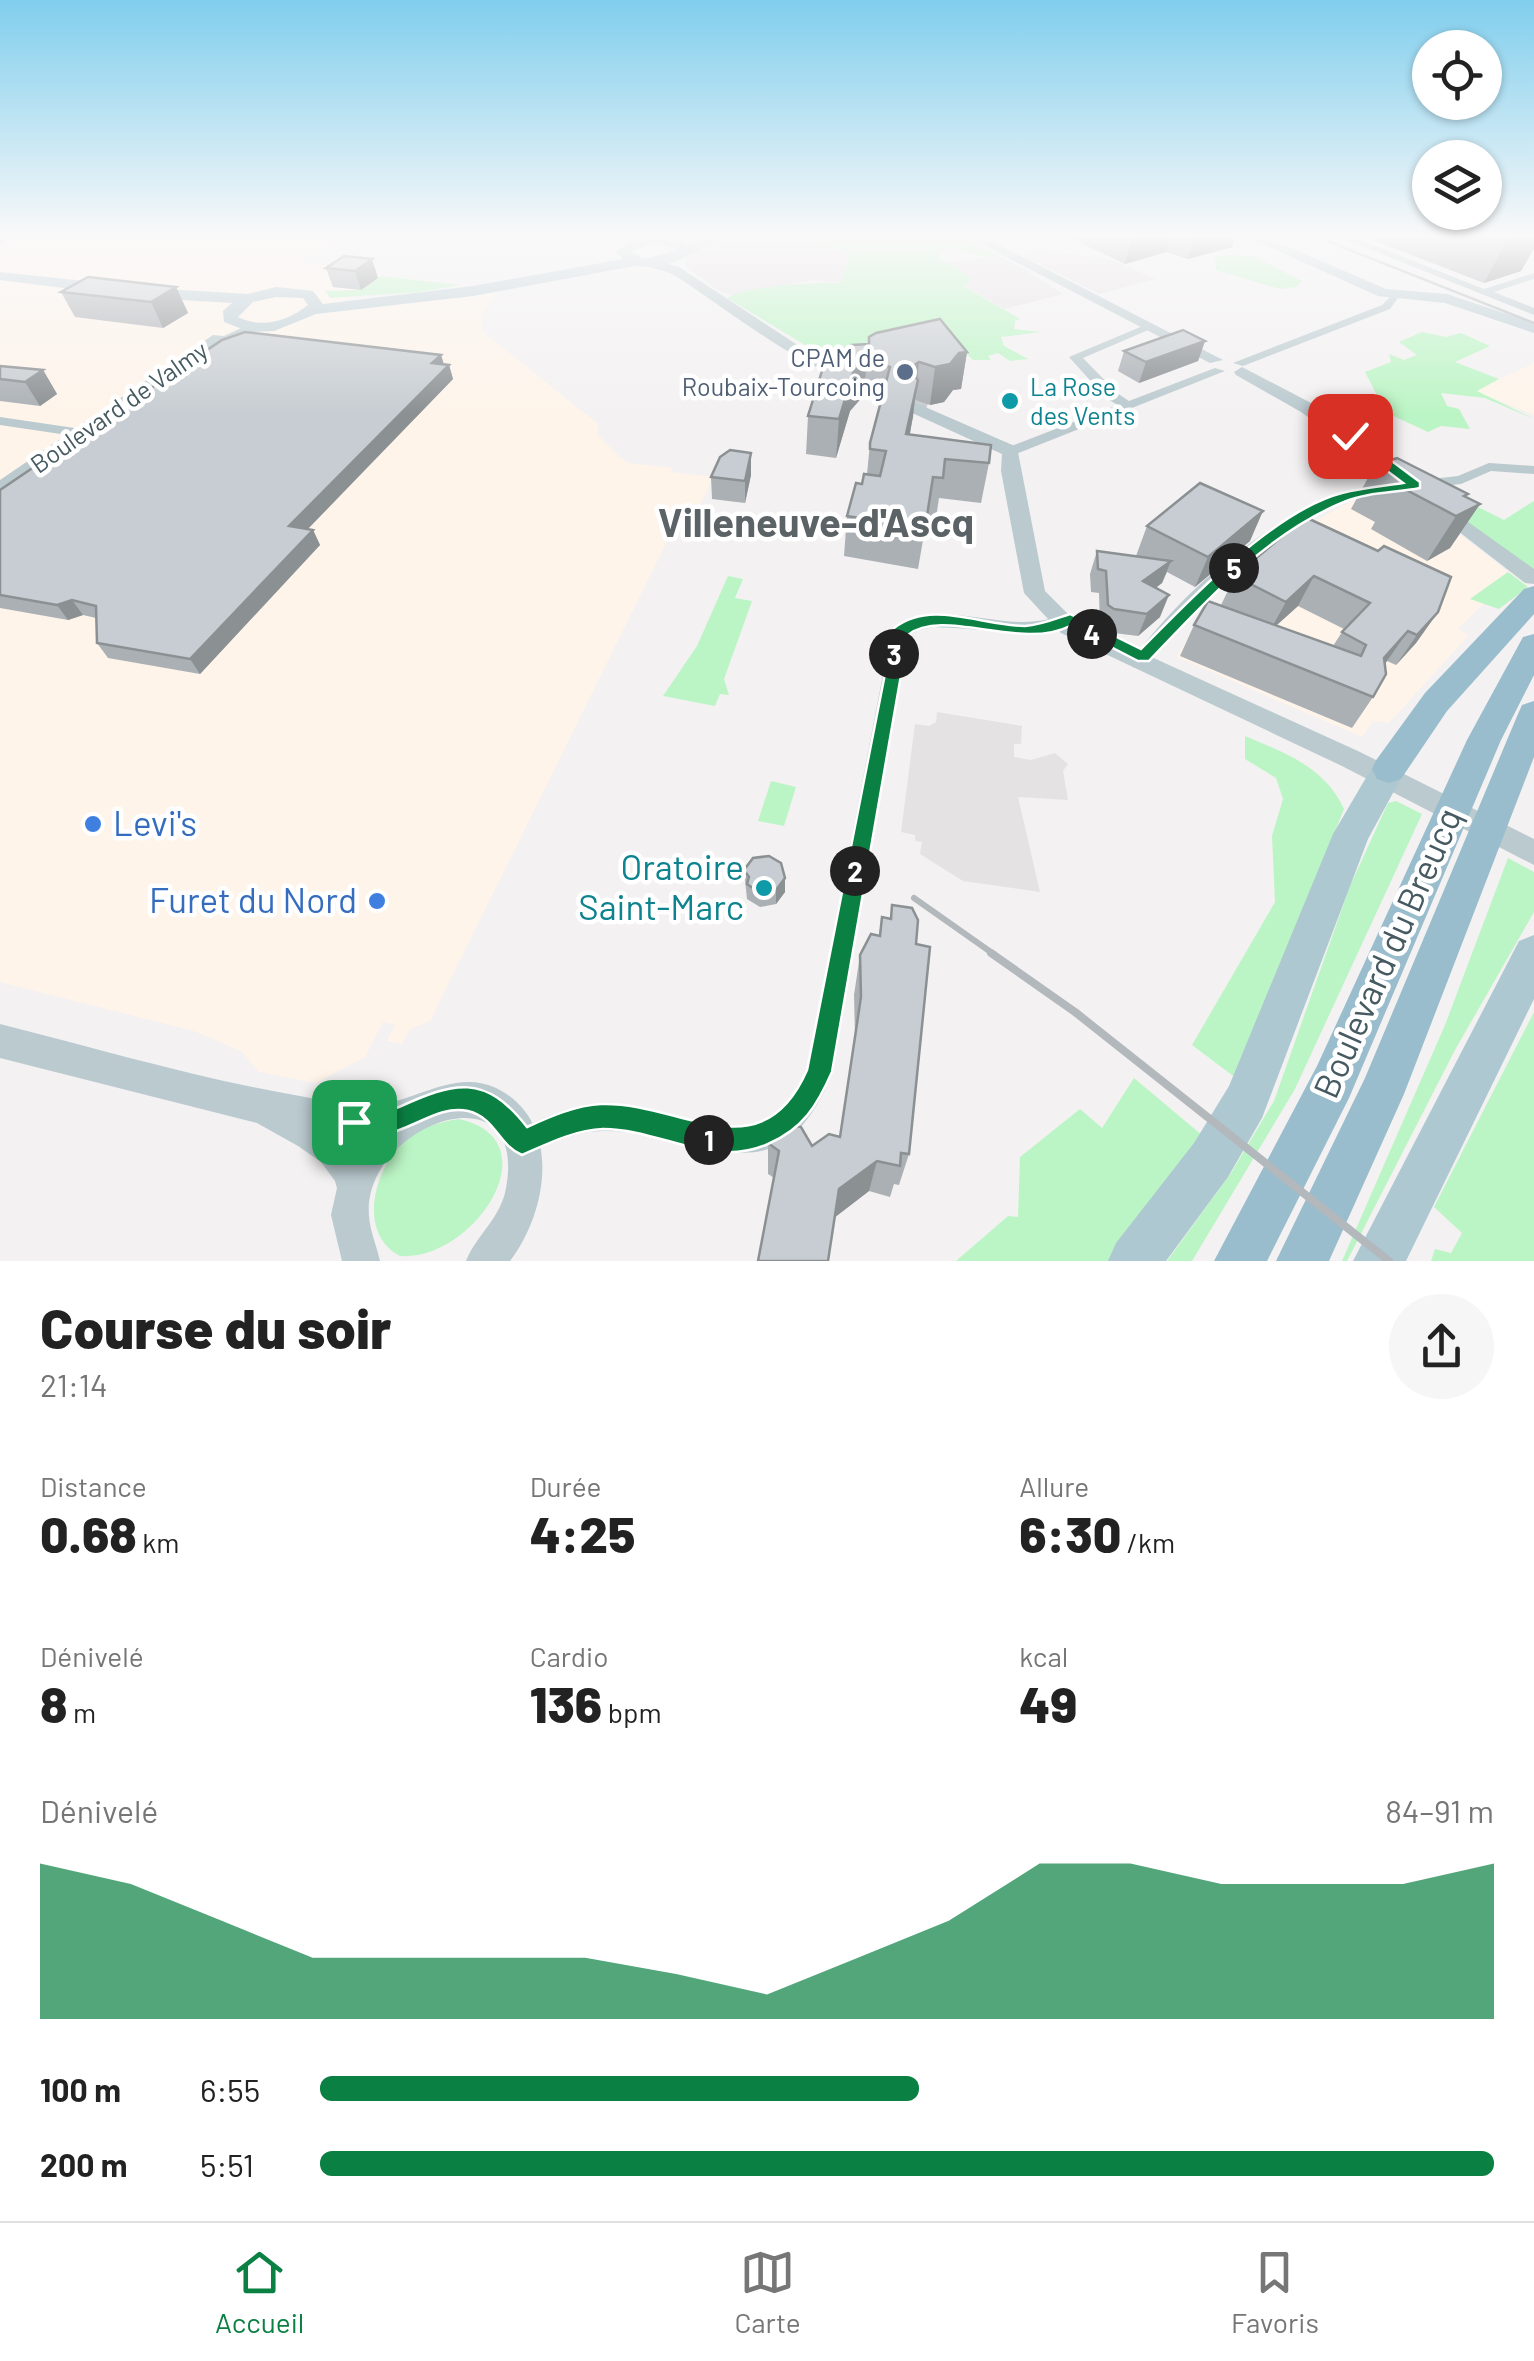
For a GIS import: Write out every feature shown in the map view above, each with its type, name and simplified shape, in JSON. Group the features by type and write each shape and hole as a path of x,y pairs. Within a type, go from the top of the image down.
{"highway":[{"path":"1387,772 1436,702 1533,587"},
{"name":"Boulevard du Breucq","path":"1240,1261 1333,1082 1484,740 1534,645"},
{"name":"Boulevard du Breucq","path":"1302,1261 1397,1057 1534,714"}],"main road":[{"path":"131,296 230,316 252,327 285,323 313,304 417,296"},
{"path":"153,296 248,299 263,296"},
{"path":"296,296 313,304"},
{"path":"1427,296 1465,304 1534,330"},
{"path":"230,316 248,299"},
{"path":"1134,1261 1212,1160 1246,1102 1351,834 1387,772"},
{"path":"1378,1261 1534,954"}],"street":[{"path":"712,296 803,354 855,380"},
{"path":"1088,296 1217,366 1241,368 1350,436 1415,485 1533,587"},
{"path":"1241,368 1386,307 1394,296"},
{"path":"1494,296 1534,312"},
{"name":"Boulevard de Valmy","path":"0,488 212,343 227,328 230,316"},
{"name":"Boulevard de Valmy","path":"0,497 234,335 252,327"},
{"path":"1128,406 1112,396 1076,357 1149,327"},
{"path":"921,407 1010,451 1128,406 1217,366"},
{"path":"0,421 81,433"},
{"path":"1010,451 1032,580 1066,621 1387,772 1525,842"},
{"path":"1142,660 1195,603 1283,529 1342,497 1461,480 1489,467 1534,470"},
{"path":"522,1142 556,1127 599,1116 738,1142 780,1126 807,1100 823,1054 900,632 913,622 929,619 1024,631 1066,621"},
{"path":"4,1040 250,1104 364,1124 399,1121"},
{"path":"357,1258 350,1220 355,1187 369,1156 399,1121 437,1101 475,1099 506,1116 522,1142 526,1178 520,1206 508,1232 485,1261"},
{"path":"250,1104 335,1149 347,1164 355,1187"}],"shaded area":[{"path":"0,296 352,296 332,308 445,296 495,296 481,314 482,331 598,424 597,434 620,457 628,463 713,477 695,517 680,515 430,1021 410,1029 402,1044 387,1041 395,1025 383,1022 365,1057 316,1083 259,1072 241,1051 194,1031 0,982"},
{"path":"982,296 1056,296 1004,309"},
{"path":"1534,363 1534,415 1475,391 1499,379"},
{"path":"1405,492 1508,572 1471,598 1484,603 1458,629 1469,635 1389,723 1373,721 1362,737 1177,657 1195,625 1288,546 1318,526 1315,521 1354,500"},
{"path":"937,712 1022,726 1021,744 1014,744 1014,757 1031,760 1055,753 1068,764 1063,771 1068,800 1018,797 1040,892 963,881 920,854 922,842 915,841 915,835 901,832 915,724 929,726 936,722"}],"green space":[{"path":"981,296 1020,319 1015,321 1014,329 1041,332 1001,337 1004,346 1028,359 1010,361 998,353 988,356 991,360 973,360 968,355 840,366 727,298"},
{"path":"1422,332 1446,337 1461,333 1490,346 1455,362 1499,379 1477,391 1534,419 1485,398 1441,393 1447,406 1459,409 1470,429 1441,426 1428,432 1374,407 1381,403 1365,372 1391,362 1389,354 1404,360 1417,355 1399,342"},
{"path":"1534,501 1534,574 1446,507 1468,502 1504,520"},
{"path":"1508,572 1528,587 1499,609 1470,599"},
{"path":"728,576 743,579 735,598 752,601 724,679 729,695 720,694 715,706 663,696 697,646"},
{"path":"1245,736 1289,755 1315,772 1344,809 1236,1078 1192,1045 1275,902 1272,836 1283,799 1276,778 1245,759"},
{"path":"771,781 796,787 784,826 758,821"},
{"path":"1396,801 1422,814 1295,1089 1192,1261 1167,1261 1231,1173 1274,1101 1350,886 1388,803"},
{"path":"1508,858 1534,872 1534,912 1455,1050 1347,1261 1342,1261 1445,1025"},
{"path":"1534,1012 1534,1261 1431,1261 1435,1249 1451,1253 1462,1233 1434,1207"},
{"path":"1134,1078 1203,1136 1110,1261 956,1261 1008,1216 1018,1217 1020,1157 1080,1109 1102,1128"},
{"path":"459,1119 487,1131 500,1150 502,1173 493,1197 454,1240 428,1252 400,1256 387,1246 374,1217 374,1201 384,1169 403,1143 416,1133"}],"building":[{"path":"96,296 161,296 151,302"},
{"path":"940,319 967,352 959,353 950,364 935,367 919,362 909,369 918,380 906,434 991,445 989,463 945,459 943,478 933,477 925,529 847,516 856,483 862,484 864,474 880,476 886,451 870,449 870,443 890,367 867,358 853,373 839,419 808,416 822,371 838,353 851,345 869,344 869,337 876,333"},
{"path":"1183,330 1205,341 1146,362 1124,351"},
{"path":"245,332 441,355 432,363 449,365 289,526 313,530 190,659 97,643 96,606 72,600 57,605 0,595 0,490 222,340"},
{"path":"0,366 43,370 25,382 0,379"},
{"path":"730,450 751,453 745,481 711,477 720,457"},
{"path":"1397,458 1480,504 1456,516 1397,485 1405,481 1375,465"},
{"path":"1200,483 1263,511 1208,557 1147,526"},
{"path":"1305,517 1378,551 1384,546 1451,577 1438,612 1417,635 1408,631 1384,658 1386,674 1373,697 1194,625 1208,601 1361,656 1366,645 1342,632 1370,603 1314,576 1286,602 1235,576"},
{"path":"1097,551 1171,561 1143,581 1169,595 1147,614 1114,609 1108,605 1106,571 1098,569"},
{"path":"769,856 781,863 785,878 776,890 760,893 747,884 749,877 744,870 753,858"},
{"path":"892,905 912,908 918,920 916,944 930,947 909,1154 901,1153 900,1166 877,1161 839,1189 828,1261 758,1261 779,1151 768,1143 771,1126 776,1121 801,1127 812,1146 829,1134 840,1137 861,997 860,955 871,934 880,936 882,917 891,919"}],"tunnel":[{"path":"889,390 927,406"}],"railway":[{"path":"1465,296 1534,323"},
{"path":"914,898 995,955"},
{"path":"991,953 1075,1012 1389,1261"}],"place":[{"name":"CPAM de Roubaix-Tourcoing","path":"905,372"},
{"name":"La Rose des Vents","path":"1010,401"},
{"name":"Levi's","path":"93,824"},
{"name":"Oratoire Saint-Marc","path":"764,888"},
{"name":"Furet du Nord","path":"377,901"}],"district":[{"name":"Villeneuve-d'Ascq","path":"816,523"}],"route":[{"path":"354,1122 372,1125 399,1121 437,1101 462,1097 496,1108 512,1123 522,1142 556,1127 599,1116 628,1118 725,1142 748,1140 780,1126 807,1100 820,1072 884,701 900,632 913,622 929,619 1014,631 1044,630 1070,620 1144,657 1195,603 1283,529 1342,497 1415,485 1350,436"}]}
